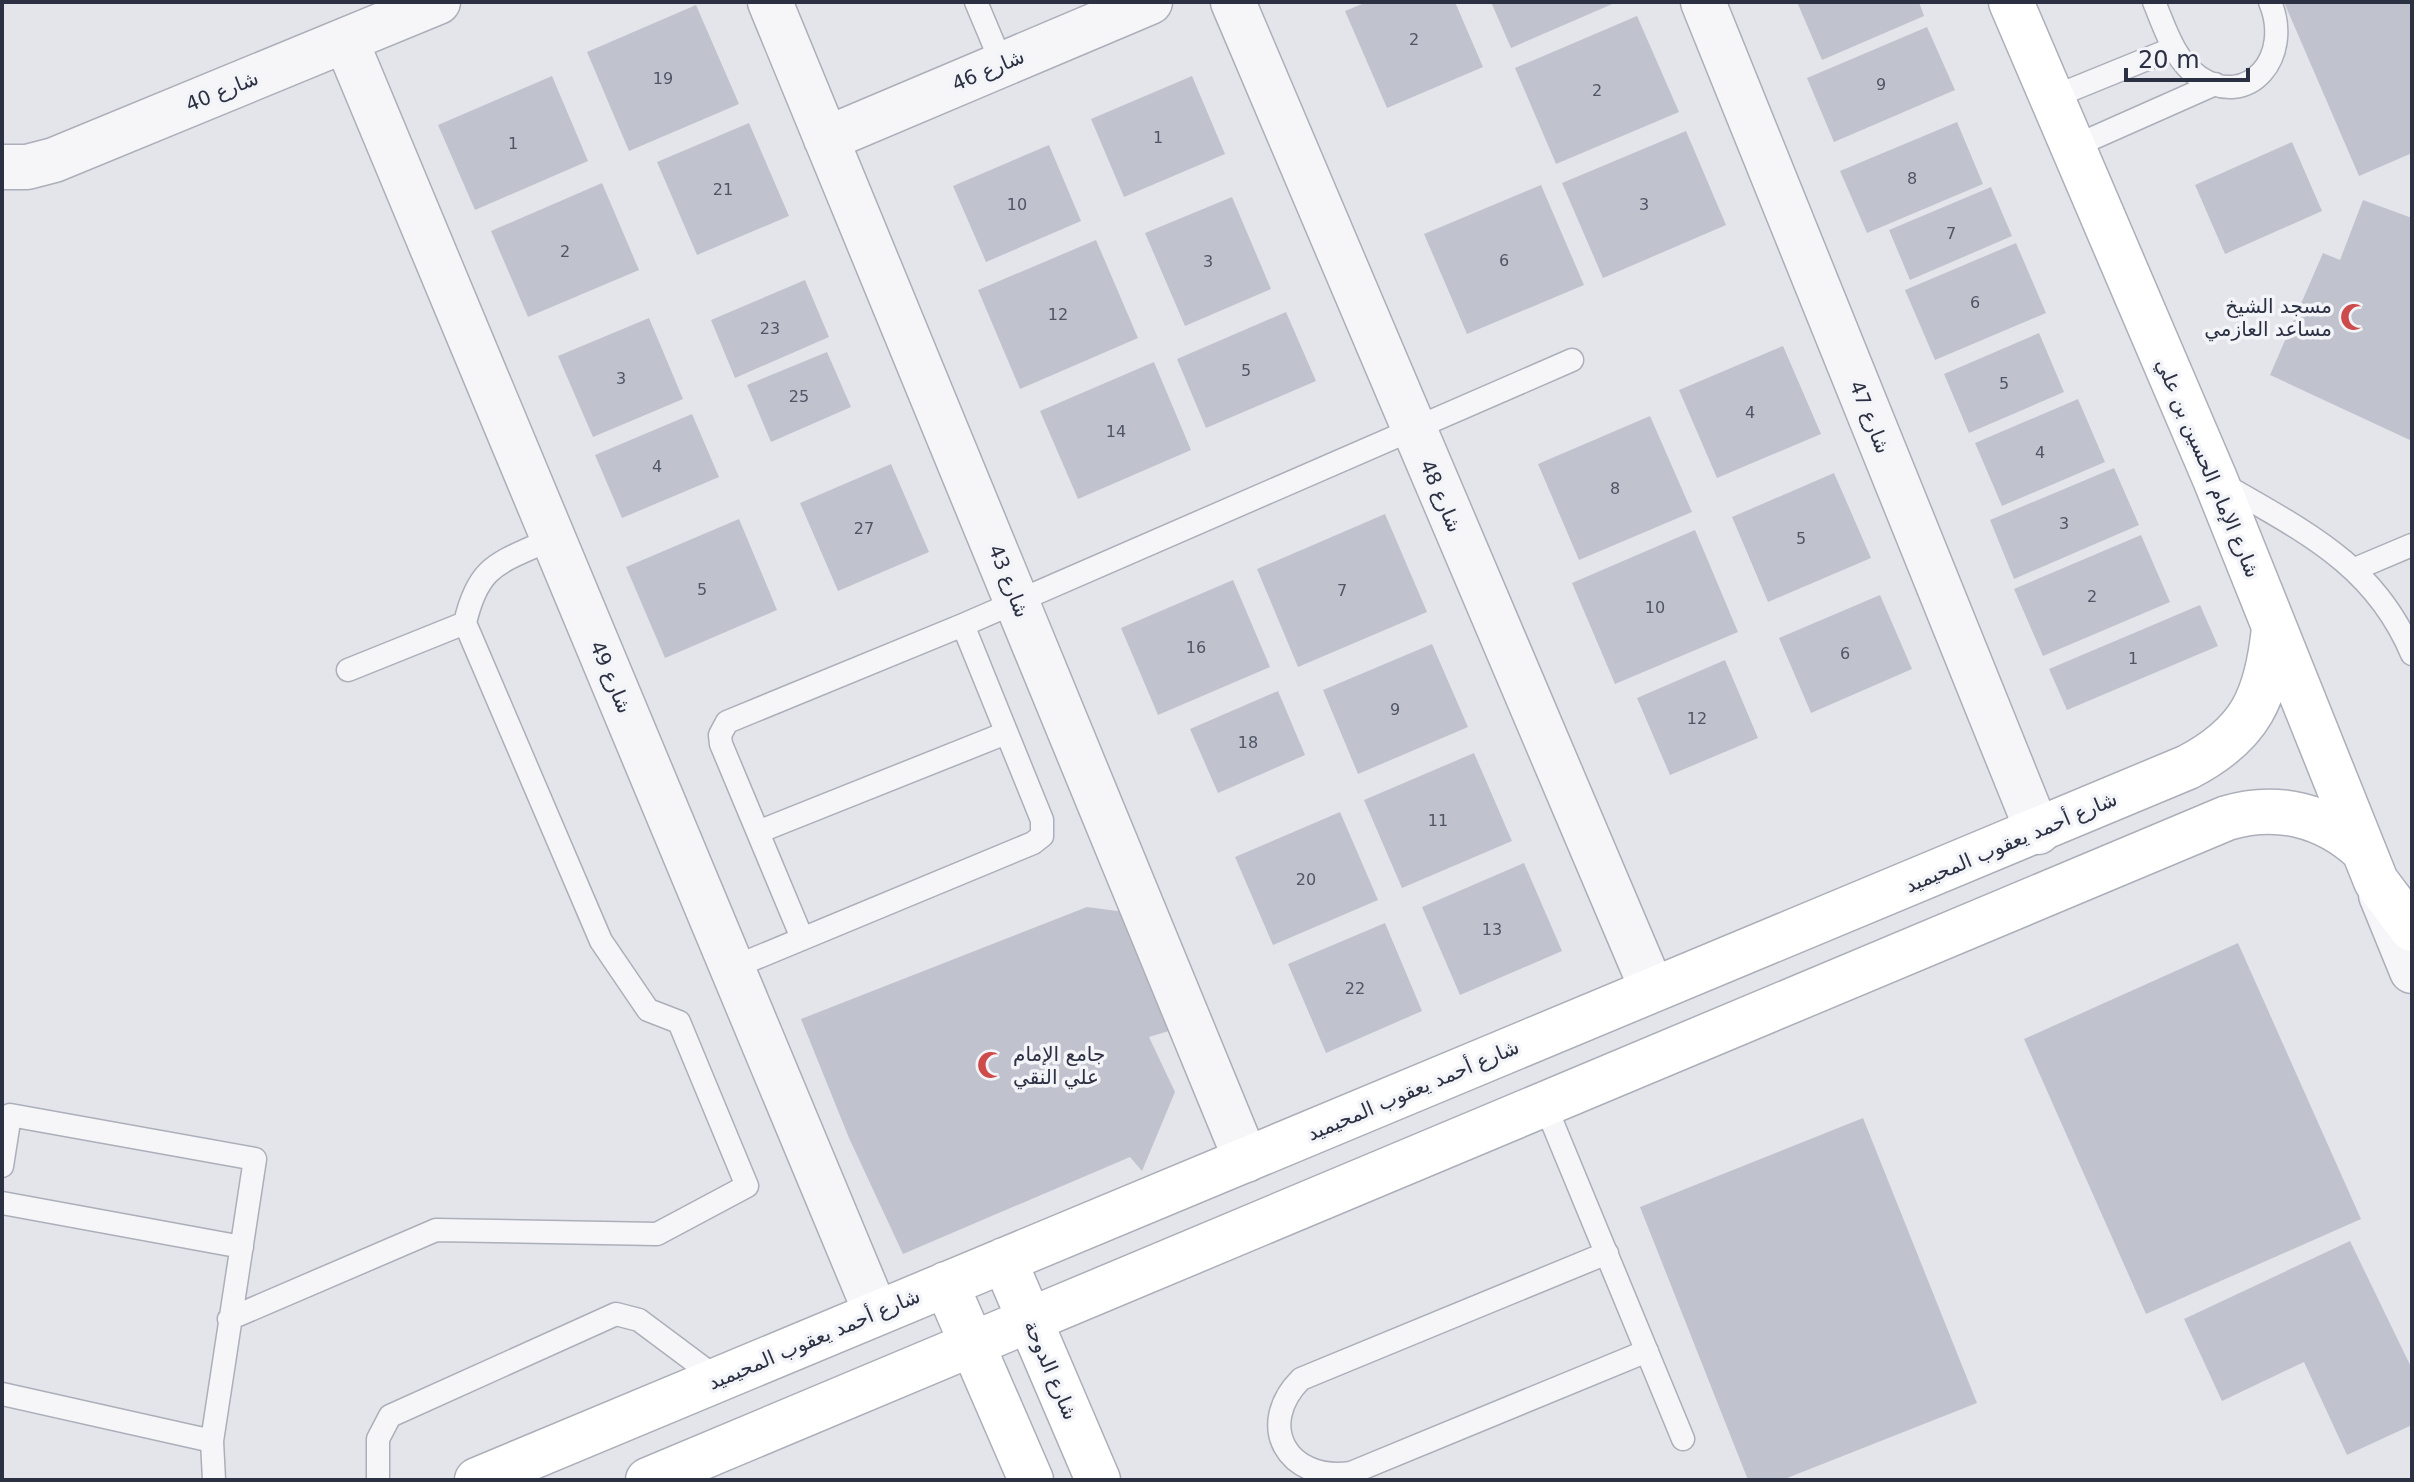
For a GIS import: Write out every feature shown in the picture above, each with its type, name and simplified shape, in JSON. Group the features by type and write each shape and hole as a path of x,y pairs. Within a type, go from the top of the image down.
{"street":[{"name":"شارع 40","path":"2,167 27,167 54,160 438,2"},
{"name":"شارع 43","path":"770,2 1246,1160"},
{"name":"شارع 46","path":"826,139 1150,2"},
{"name":"شارع 48","path":"1233,2 1652,989"},
{"name":"شارع 47","path":"1703,2 2038,832"},
{"name":"شارع الإمام الحسين بن علي","path":"2011,2 2215,479 2370,866 2412,929"},
{"name":"شارع 49","path":"346,41 876,1313"},
{"name":"شارع أحمد يعقوب المحيميد","path":"477,1480 2188,767 2229,741 2259,700 2274,628"},
{"path":"648,1480 2227,818 2265,811 2303,816 2340,831 2370,866 2412,971"},
{"name":"شارع الدوحة","path":"1004,1260 1098,1480"},
{"path":"946,1284 1031,1480"}],"lane":[{"path":"976,2 1002,64"},
{"path":"2154,2 2174,48 2198,76 2215,84 2234,85 2252,79 2266,68 2276,52 2279,34 2270,2"},
{"path":"2051,98 2174,48"},
{"path":"2073,147 2215,84"},
{"path":"802,938 721,744 720,735 727,722 963,625 1572,360"},
{"path":"2215,479 2294,526 2355,569 2386,602 2412,654"},
{"path":"229,1319 436,1230 657,1234 747,1186 679,1022 648,1010 601,941 465,623 472,592 488,570 553,538"},
{"path":"2355,569 2412,545"},
{"path":"348,670 465,623"},
{"path":"732,968 1033,843 1042,836 1042,820 963,625"},
{"path":"758,832 1006,733"},
{"path":"1545,1105 1683,1439"},
{"path":"2,1166 10,1115 255,1159 212,1441 214,1480"},
{"path":"2,1203 242,1247"},
{"path":"1607,1253 1301,1379 1288,1392 1280,1410 1279,1430 1284,1448 1297,1463 1313,1473 1332,1477 1351,1473 1647,1351"},
{"path":"378,1480 378,1439 390,1416 616,1314 639,1320 718,1379"},
{"path":"2,1394 212,1441"}],"building":[{"path":"1367,2 1455,2 1483,67 1387,108 1345,11"},
{"path":"1491,2 1617,2 1511,48"},
{"path":"1797,2 1919,2 1924,16 1822,60"},
{"path":"2284,2 2412,2 2412,153 2359,176"},
{"path":"696,5 739,104 629,151 587,52"},
{"path":"1637,16 1679,112 1556,164 1515,68"},
{"path":"1927,27 1955,90 1834,142 1807,78"},
{"path":"552,76 588,161 475,210 438,125"},
{"path":"1192,76 1225,154 1124,197 1091,119"},
{"path":"1957,122 1983,184 1867,233 1840,171"},
{"path":"749,123 789,216 697,255 657,162"},
{"path":"1686,131 1726,225 1603,278 1562,183"},
{"path":"2292,142 2322,211 2225,254 2195,185"},
{"path":"1049,145 1081,221 986,262 953,186"},
{"path":"602,183 639,270 528,317 491,231"},
{"path":"1541,185 1584,285 1467,334 1424,234"},
{"path":"1991,187 2012,236 1910,280 1889,230"},
{"path":"1232,197 1271,289 1185,326 1145,233"},
{"name":"مسجد الشيخ مساعد العازمي","path":"2363,200 2412,218 2412,441 2270,375 2323,253 2340,260"},
{"path":"1096,240 1138,338 1020,389 978,290"},
{"path":"2016,243 2046,313 1935,360 1905,290"},
{"path":"805,280 829,337 735,378 711,320"},
{"path":"1286,312 1316,381 1206,428 1177,359"},
{"path":"649,318 683,399 593,437 558,356"},
{"path":"2039,333 2064,392 1969,433 1944,374"},
{"path":"1783,346 1821,434 1717,478 1679,390"},
{"path":"827,352 851,407 771,442 747,385"},
{"path":"1154,362 1191,450 1078,499 1040,411"},
{"path":"2078,399 2105,462 2002,506 1975,443"},
{"path":"692,414 719,477 622,518 595,455"},
{"path":"1650,416 1692,512 1579,560 1538,464"},
{"path":"891,464 929,552 838,591 800,503"},
{"path":"2114,468 2139,525 2014,579 1990,520"},
{"path":"1834,473 1871,558 1768,602 1732,517"},
{"path":"1385,514 1427,612 1298,667 1257,569"},
{"path":"739,519 777,610 665,658 626,567"},
{"path":"1695,530 1738,632 1615,684 1572,583"},
{"path":"2141,535 2170,602 2043,656 2014,589"},
{"path":"1233,580 1270,667 1158,715 1121,628"},
{"path":"1880,595 1912,669 1811,713 1779,638"},
{"path":"2200,605 2218,646 2067,710 2049,669"},
{"path":"1432,644 1468,727 1358,774 1323,690"},
{"path":"1725,660 1758,738 1670,775 1637,698"},
{"path":"1278,691 1305,755 1218,793 1190,729"},
{"path":"1474,753 1512,841 1402,888 1364,800"},
{"path":"1340,812 1378,900 1273,945 1235,857"},
{"path":"1524,863 1562,951 1460,995 1422,907"},
{"name":"جامع الإمام علي النقي","path":"1087,907 1133,913 1179,1028 1149,1037 1175,1092 1142,1171 1130,1157 903,1254 849,1138 801,1019"},
{"path":"1385,923 1422,1011 1326,1053 1288,964"},
{"path":"2238,943 2361,1219 2146,1314 2024,1039"},
{"path":"1863,1118 1977,1403 1782,1480 1748,1480 1640,1207"},
{"path":"2350,1241 2412,1369 2412,1425 2347,1455 2304,1362 2222,1401 2184,1319"}],"place":[{"name":"مسجد الشيخ مساعد العازمي","path":"2354,317"},
{"name":"جامع الإمام علي النقي","path":"991,1065"}]}
